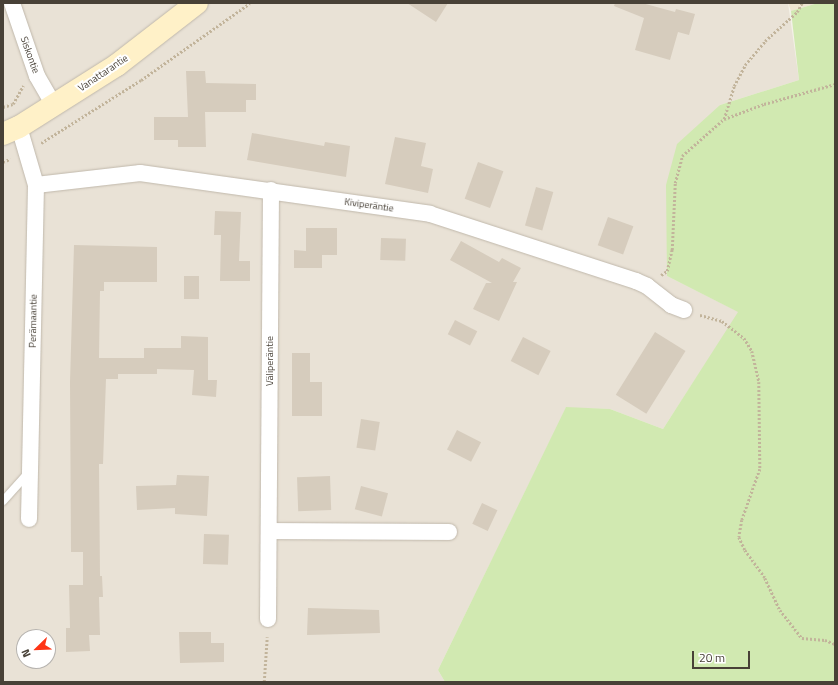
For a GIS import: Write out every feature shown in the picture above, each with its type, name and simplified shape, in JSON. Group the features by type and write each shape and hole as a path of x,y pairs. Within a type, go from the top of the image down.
{"street":[{"name":"Siskontie","path":"12,3 37,76 54,105"},
{"name":"Vanattarantie","path":"11,130 117,65 196,3"},
{"name":"Perämaantie","path":"11,130 28,152 36,185 29,518"},
{"name":"Kiviperäntie","path":"36,185 140,173 271,190 430,214 647,286 672,305 684,310"},
{"name":"Väliperäntie","path":"268,620 271,190"},
{"path":"268,531 449,532"}],"lane":[{"path":"3,501 29,472"}],"path":[{"path":"3,162 28,152 141,80 250,3"},
{"path":"724,119 734,86 745,65 765,41 797,12 802,3"},
{"path":"647,286 667,271 672,250 675,183 682,156 724,119 764,104 835,84"},
{"path":"684,310 722,321 744,338 752,351 759,382 760,469 742,520 740,537 745,550 765,578 780,610 802,638 825,640 835,644"},
{"path":"264,682 268,620"}],"shaded area":[{"path":"3,3 788,3 799,80 720,105 667,276 739,312 663,429 610,409 566,408 438,670 445,682 3,682"},
{"path":"788,3 818,3 791,11"}],"green space":[{"path":"818,3 835,3 835,682 445,682 438,670 566,407 610,409 663,429 738,312 667,276 666,185 677,144 720,105 799,80 791,11"}],"building":[{"path":"407,3 448,3 436,22"},
{"path":"615,3 642,3 675,12 676,9 695,14 689,35 678,32 670,60 635,50 644,18 614,6"},
{"path":"186,71 205,71 206,83 256,84 256,100 246,100 246,112 205,112 206,147 178,147 178,140 154,140 154,117 188,117"},
{"path":"252,133 324,146 325,142 350,146 346,177 247,160"},
{"path":"395,137 426,143 421,166 433,169 428,193 385,184"},
{"path":"478,162 503,171 490,208 465,199"},
{"path":"536,187 553,192 542,230 525,225"},
{"path":"215,211 241,212 239,261 250,261 250,281 220,281 221,235 214,235"},
{"path":"608,217 633,226 623,254 598,245"},
{"path":"306,228 337,228 337,255 322,255 322,268 294,268 294,250 306,251"},
{"path":"381,238 406,239 405,261 380,260"},
{"path":"461,241 499,262 502,258 521,268 513,282 517,282 499,321 473,309 486,283 492,283 450,260"},
{"path":"74,245 157,247 157,282 104,282 104,291 100,291 99,358 144,358 144,348 181,348 181,336 208,337 208,380 217,380 216,397 192,395 194,370 157,369 157,374 118,374 118,379 106,379 103,464 99,464 100,576 102,576 103,597 99,597 100,635 89,635 90,651 66,652 66,628 70,628 69,585 83,585 83,552 71,552 70,382"},
{"path":"184,276 199,276 199,299 184,299"},
{"path":"455,320 477,331 470,346 448,334"},
{"path":"655,332 686,351 646,414 616,395"},
{"path":"523,337 551,351 538,375 511,361"},
{"path":"292,353 310,353 310,382 322,382 322,416 292,416"},
{"path":"361,419 380,422 375,451 356,448"},
{"path":"457,430 481,442 471,462 447,450"},
{"path":"177,475 209,476 207,516 175,514 175,508 137,510 136,486 176,485"},
{"path":"330,476 331,510 298,511 297,477"},
{"path":"361,486 388,493 382,516 355,509"},
{"path":"482,503 497,510 488,531 472,524"},
{"path":"204,534 229,535 228,565 203,564"},
{"path":"308,608 379,610 380,633 307,635"},
{"path":"179,632 211,632 211,643 224,643 224,662 180,663"}]}
